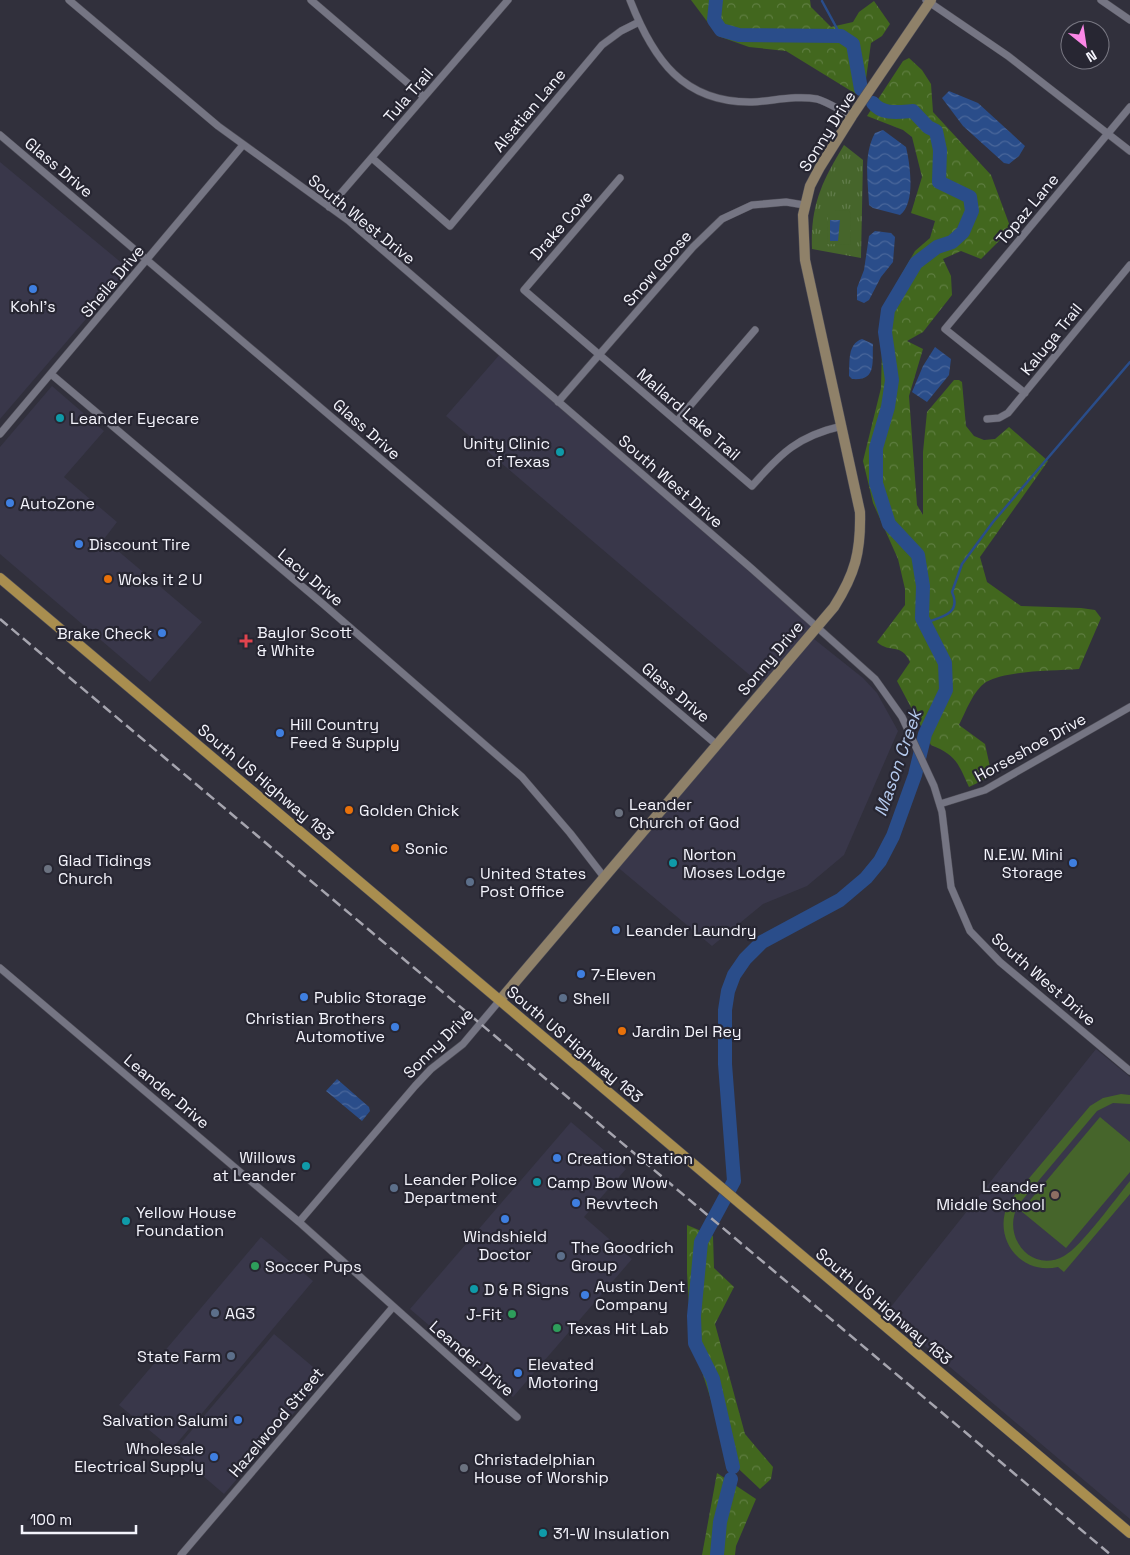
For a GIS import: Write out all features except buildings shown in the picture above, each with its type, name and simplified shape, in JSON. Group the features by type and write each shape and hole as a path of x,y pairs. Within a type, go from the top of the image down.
{"main road":[{"name":"South US Highway 183","path":"0,578 1130,1533"}],"street":[{"name":"South West Drive","path":"69,0 244,145 349,222 817,627 875,680 902,717 924,763 940,804 951,887 970,931 1000,962 1130,1071"},
{"path":"310,0 424,97"},
{"name":"Tula Trail","path":"329,207 508,0"},
{"path":"630,0 639,22 662,62 681,82 721,100 752,102 788,98 818,99 852,116"},
{"path":"1101,0 1130,20"},
{"path":"929,1 1008,56 1130,151"},
{"name":"Sonny Drive","path":"299,1222 426,1074 463,1044 834,607 847,586 858,553 860,512 805,260 802,232 804,205 814,177 852,116 929,1"},
{"name":"Alsatian Lane","path":"372,158 450,226 602,45 621,31 639,22"},
{"name":"Topaz Lane","path":"1025,393 945,329 1130,107"},
{"name":"Glass Drive","path":"0,135 717,745"},
{"name":"Sheila Drive","path":"0,434 244,145"},
{"name":"Drake Cove","path":"524,290 620,178"},
{"name":"Snow Goose","path":"558,402 708,230 722,219 752,205 786,202 804,205"},
{"name":"Kaluga Trail","path":"987,419 999,418 1008,413 1130,265"},
{"name":"Mallard Lake Trail","path":"524,290 752,486 794,444 824,430 842,426"},
{"path":"677,421 755,330"},
{"name":"Lacy Drive","path":"51,374 522,777 570,833 604,877"},
{"name":"Horseshoe Drive","path":"940,804 985,790 1130,707"},
{"name":"Leander Drive","path":"0,968 299,1222 517,1417"},
{"name":"Hazelwood Street","path":"181,1555 393,1307"}],"shaded area":[{"path":"0,162 129,269 0,419"},
{"path":"501,353 817,627 814,639 863,678 877,693 898,731 844,855 807,886 763,904 712,946 615,865 765,688 446,416"},
{"path":"52,386 104,431 64,477 117,522 104,539 202,622 150,682 0,554 0,447"},
{"name":"Leander Middle School","path":"1096,1049 1130,1077 1130,1519 886,1313"},
{"path":"571,1122 626,1169 584,1217 632,1259 513,1397 410,1309"},
{"path":"261,1237 313,1281 172,1449 119,1405"},
{"path":"274,1334 325,1377 224,1494 174,1451"}],"green space":[{"path":"691,0 810,0 811,7 831,27 853,22 859,12 874,1 890,24 882,36 871,43 866,79 856,94 786,51 749,47 718,36"},
{"path":"909,58 922,70 931,84 933,112 991,175 1011,229 981,259 961,251 943,259 951,276 952,295 923,332 907,341 923,349 909,396 917,505 923,515 923,452 927,412 954,380 959,380 962,382 966,426 974,436 984,440 995,439 1009,427 1048,461 980,557 987,582 1021,606 1095,610 1101,618 1079,669 1006,675 986,682 977,691 959,725 985,744 992,776 969,787 951,756 931,745 897,681 910,662 907,656 899,650 886,647 877,642 905,605 905,589 898,559 873,503 863,461 881,388 883,307 915,251 930,238 935,221 911,213 922,177 912,137 903,130 867,116 903,61"},
{"path":"844,145 863,160 861,258 812,249 813,220 819,194 829,170"},
{"path":"835,210 849,211 851,214 850,245 827,244 828,214 835,214"},
{"path":"1121,1094 1130,1095 1130,1104 1113,1103 1097,1111 1019,1204 1014,1216 1013,1227 1016,1239 1030,1256 1040,1260 1052,1260 1064,1256 1089,1233 1130,1181 1130,1194 1064,1272 1058,1267 1044,1268 1032,1266 1021,1260 1012,1251 1004,1228 1004,1215 1009,1202 1090,1106 1103,1098"},
{"path":"1100,1117 1130,1142 1130,1172 1066,1248 1021,1211"},
{"path":"687,1225 713,1236 714,1268 734,1287 715,1324 745,1434 773,1467 771,1479 760,1489 727,1458 718,1422 691,1337 687,1273"},
{"path":"717,1473 756,1499 736,1546 735,1555 702,1555"}],"water":[{"path":"949,91 978,103 1025,146 1019,156 1009,164 1004,163 963,126 942,98"},
{"path":"883,130 906,147 908,154 910,193 905,209 900,215 873,208 869,205 867,168 869,150 875,133"},
{"path":"830,220 840,220 838,241 830,241"},
{"path":"875,231 891,233 895,237 893,262 881,277 869,300 864,303 857,300 857,288 864,270 869,236"},
{"path":"862,339 873,344 872,369 866,377 852,379 849,376 850,354 857,341"},
{"path":"935,347 951,359 949,375 927,402 912,392 923,366"},
{"path":"337,1079 369,1107 370,1111 362,1121 326,1091"}],"waterway":[{"name":"Mason Creek","path":"716,0 714,20 721,30 739,35 841,36 853,44 861,89"},
{"path":"822,1 841,36"},
{"name":"Mason Creek","path":"733,1467 713,1379 695,1343 694,1316 701,1242 734,1181 725,1064 725,1010 728,991 734,975 745,959 762,942 840,900 866,878 880,861 893,836 915,775 925,734 946,690 945,663 922,618 923,586 918,555 889,524 876,483 876,448 888,407 892,380 885,332 888,310 916,263 937,247 952,242 963,232 972,211 970,197 939,182 940,150 936,131 928,127 913,111 886,111 873,103"},
{"path":"925,623 948,614 952,610 954,605 952,592 962,564 993,522 1130,362"},
{"name":"Mason Creek","path":"717,1555 720,1522 731,1479"}],"railway":[{"path":"0,619 1111,1555"}],"place":[{"name":"Kohl's","path":"33,289"},
{"name":"Leander Eyecare","path":"60,418"},
{"name":"Unity Clinic of Texas","path":"560,452"},
{"name":"AutoZone","path":"10,503"},
{"name":"Discount Tire","path":"79,544"},
{"name":"Woks it 2 U","path":"108,579"},
{"name":"Brake Check","path":"162,633"},
{"name":"Baylor Scott & White","path":"246,641"},
{"name":"Hill Country Feed & Supply","path":"280,733"},
{"name":"Golden Chick","path":"349,810"},
{"name":"Leander Church of God","path":"619,813"},
{"name":"Sonic","path":"395,848"},
{"name":"Norton Moses Lodge","path":"673,863"},
{"name":"N.E.W. Mini Storage","path":"1073,863"},
{"name":"Glad Tidings Church","path":"48,869"},
{"name":"United States Post Office","path":"470,882"},
{"name":"Leander Laundry","path":"616,930"},
{"name":"7-Eleven","path":"581,974"},
{"name":"Public Storage","path":"304,997"},
{"name":"Shell","path":"563,998"},
{"name":"Christian Brothers Automotive","path":"395,1027"},
{"name":"Jardin Del Rey","path":"622,1031"},
{"name":"Creation Station","path":"557,1158"},
{"name":"Willows at Leander","path":"306,1166"},
{"name":"Camp Bow Wow","path":"537,1182"},
{"name":"Leander Police Department","path":"394,1188"},
{"name":"Leander Middle School","path":"1055,1195"},
{"name":"Revvtech","path":"576,1203"},
{"name":"Windshield Doctor","path":"505,1219"},
{"name":"Yellow House Foundation","path":"126,1221"},
{"name":"The Goodrich Group","path":"561,1256"},
{"name":"Soccer Pups","path":"255,1266"},
{"name":"D & R Signs","path":"474,1289"},
{"name":"Austin Dent Company","path":"585,1295"},
{"name":"AG3","path":"215,1313"},
{"name":"J-Fit","path":"512,1314"},
{"name":"Texas Hit Lab","path":"557,1328"},
{"name":"State Farm","path":"231,1356"},
{"name":"Elevated Motoring","path":"518,1373"},
{"name":"Salvation Salumi","path":"238,1420"},
{"name":"Wholesale Electrical Supply","path":"214,1457"},
{"name":"Christadelphian House of Worship","path":"464,1468"},
{"name":"31-W Insulation","path":"543,1533"}]}
